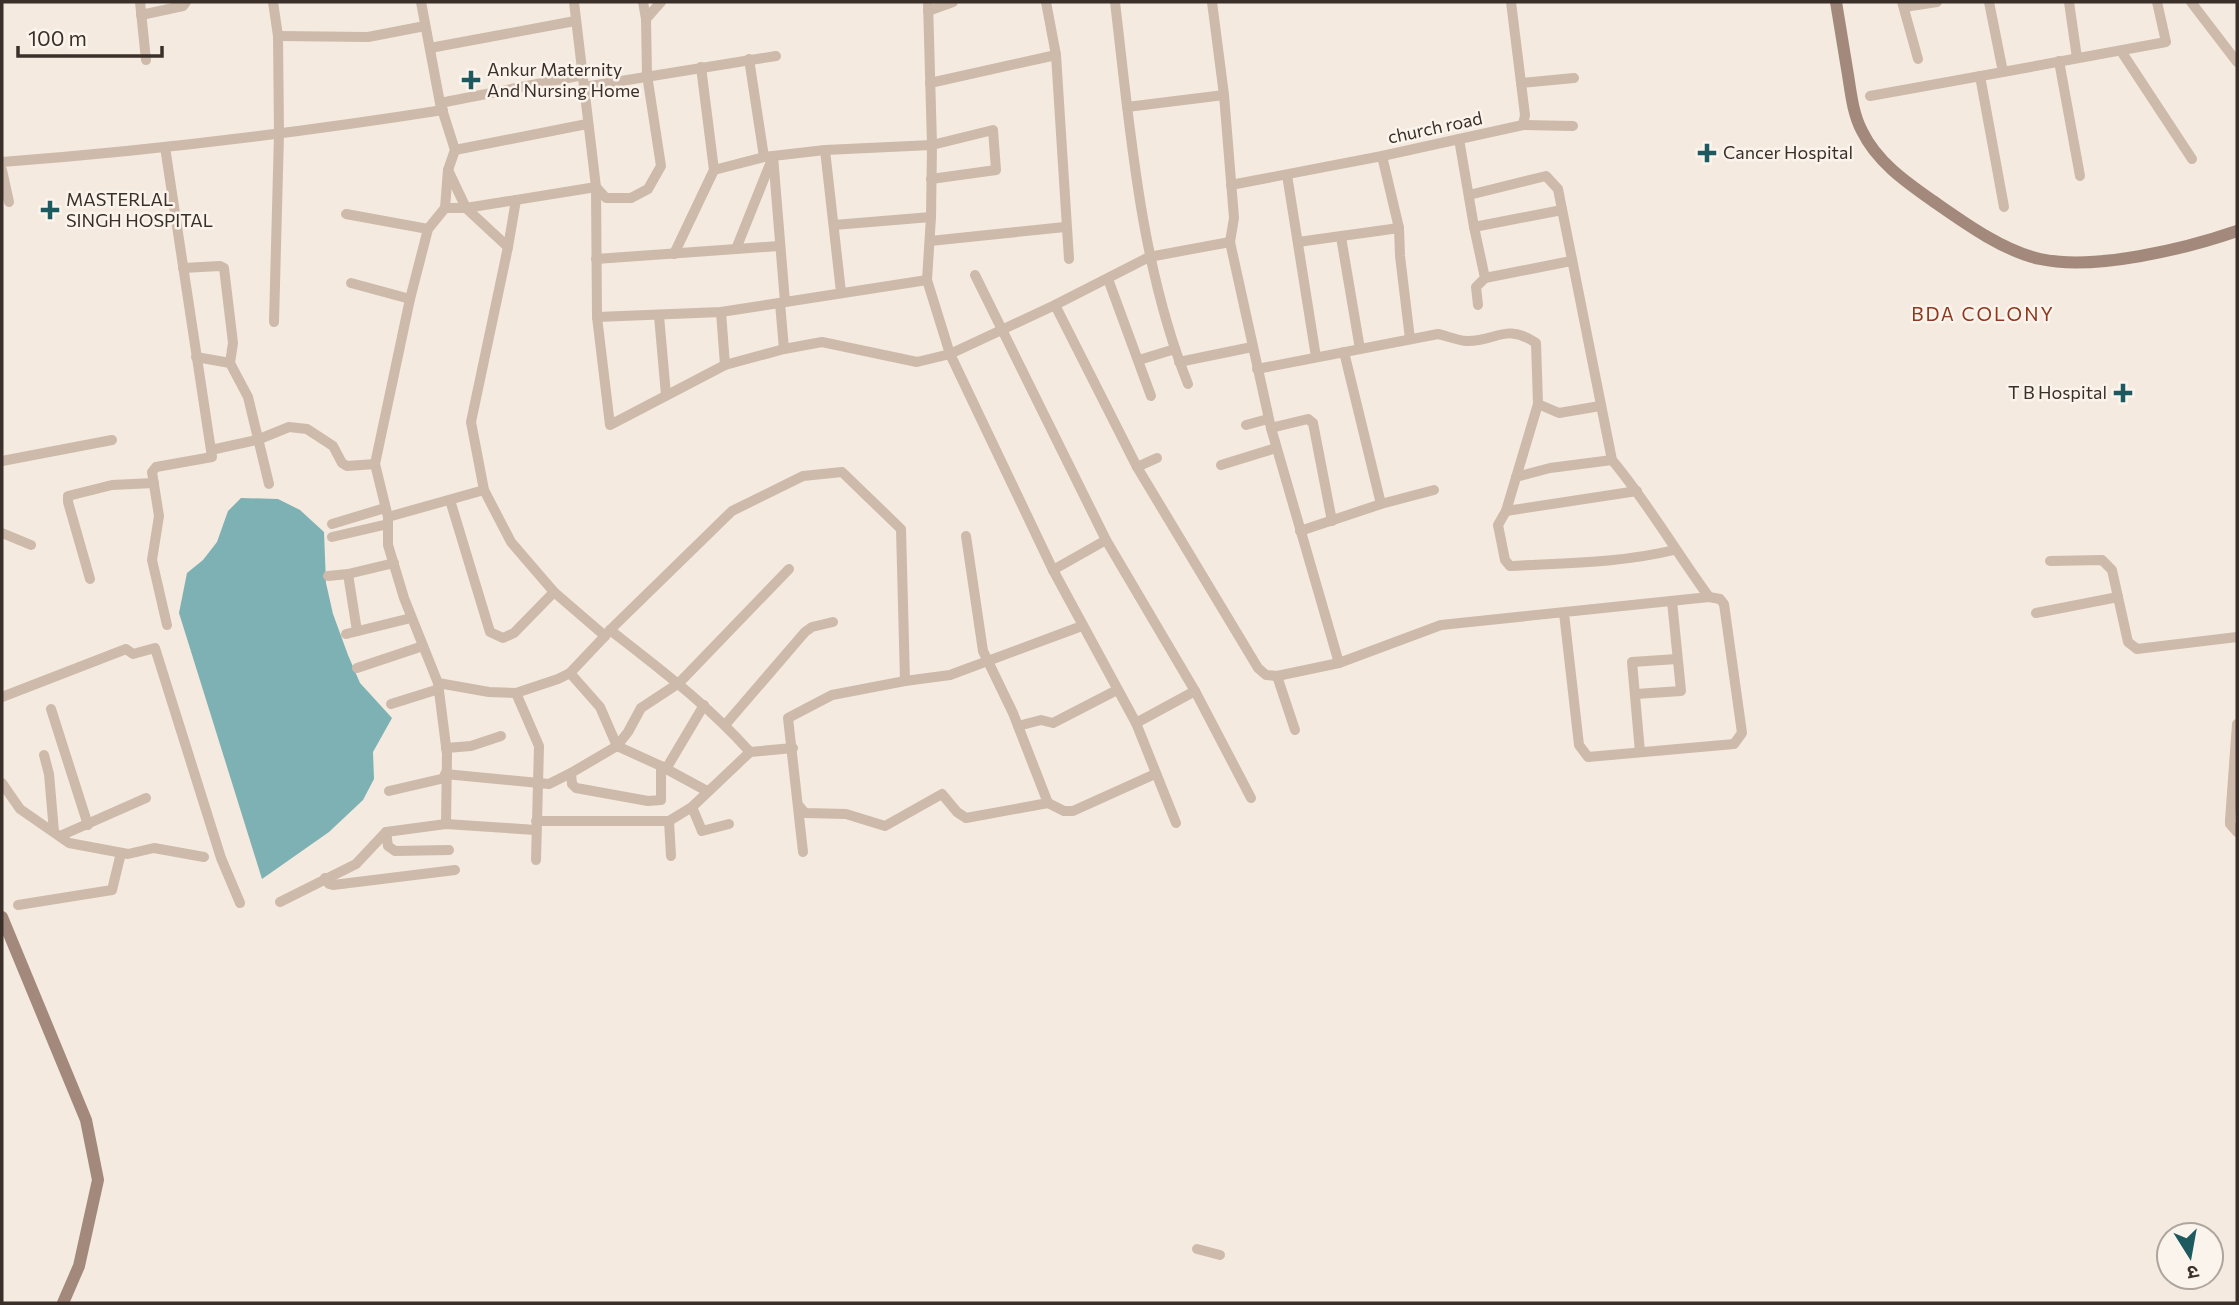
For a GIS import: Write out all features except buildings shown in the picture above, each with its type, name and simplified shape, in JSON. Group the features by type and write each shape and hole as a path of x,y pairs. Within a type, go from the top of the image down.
{"street":[{"path":"140,2 146,60"},
{"path":"141,15 183,6 186,2"},
{"path":"273,2 278,36 279,134 274,322"},
{"path":"421,2 441,107 455,150 448,170 445,208 428,229 374,464 387,516 388,545 411,618 438,686 446,748 446,824"},
{"path":"574,2 596,187 597,317 610,425 724,365 784,349 822,342 917,362 950,354 1149,257 1230,242"},
{"path":"596,187 606,198 631,198 648,190 661,166 647,75 643,2"},
{"path":"646,19 661,2"},
{"path":"953,2 928,6 932,145 927,279 950,354 1053,570 1136,723 1176,823"},
{"path":"1046,2 1056,55 1069,258"},
{"path":"1115,2 1149,257 1175,349 1188,384"},
{"path":"1212,2 1224,95 1234,218 1230,242 1276,448 1339,663"},
{"path":"1511,2 1525,115 1523,125"},
{"path":"1836,2 1856,119 1874,150 1894,172 1916,189 1993,239 2040,260 2084,262 2138,257 2237,231"},
{"path":"1917,59 1903,4 1937,2"},
{"path":"1990,2 2003,72"},
{"path":"2069,2 2077,58"},
{"path":"1870,96 2166,42 2157,2"},
{"path":"2191,2 2237,62"},
{"path":"430,48 575,21"},
{"path":"278,36 368,37 425,26"},
{"path":"2121,51 2192,159"},
{"path":"584,87 776,55"},
{"path":"930,83 1056,55"},
{"path":"749,59 769,156 779,246 784,349"},
{"path":"2059,61 2080,176"},
{"path":"674,254 714,170 701,67"},
{"path":"2,162 102,155 279,134 441,107 583,75"},
{"path":"1980,76 2004,207"},
{"path":"1521,83 1574,78"},
{"path":"1127,107 1224,95"},
{"path":"455,150 587,124"},
{"name":"church road","path":"1231,186 1523,125 1573,126"},
{"path":"714,170 769,156 825,150 932,145 993,130 996,170 930,179"},
{"path":"1459,139 1485,278"},
{"path":"165,147 212,457 156,467 152,472 159,516 152,560 167,625"},
{"path":"825,150 841,292"},
{"path":"736,249 769,156"},
{"path":"1382,156 1399,229 1410,339"},
{"path":"2,170 9,201"},
{"path":"448,170 467,208 508,247"},
{"path":"1287,175 1316,357"},
{"path":"1469,195 1546,176 1558,189 1612,460 1637,491 1674,550 1709,597"},
{"path":"445,208 467,208 596,187"},
{"path":"516,200 471,422 484,490 510,542 554,592 679,683 726,725 750,752"},
{"path":"1474,227 1562,210"},
{"path":"346,214 428,229"},
{"path":"834,225 931,216"},
{"path":"930,242 1066,227"},
{"path":"1298,242 1399,229"},
{"path":"1341,237 1360,349"},
{"path":"596,260 779,246"},
{"path":"1478,305 1476,287 1485,278 1571,261"},
{"path":"183,268 224,268 233,343 230,363 248,397 269,484"},
{"path":"975,275 1106,540 1195,691 1251,798"},
{"path":"597,317 721,312 927,279"},
{"path":"1108,279 1151,396"},
{"path":"351,283 410,299"},
{"path":"1055,305 1137,467 1258,668 1266,675 1277,676 1339,663 1441,625 1709,597 1720,599 1724,604 1742,733 1734,744 1588,757 1579,745 1564,613"},
{"path":"721,312 724,365"},
{"path":"659,316 666,395"},
{"path":"1257,369 1438,334 1467,341 1513,332 1525,335 1536,343 1538,404 1506,511 1498,525 1505,561 1510,566 1646,557 1674,550"},
{"path":"1179,362 1252,346"},
{"path":"1139,360 1175,349"},
{"path":"1344,352 1381,504"},
{"path":"196,356 230,363"},
{"path":"1538,404 1559,413 1600,405"},
{"path":"1246,425 1308,419 1313,424 1332,521"},
{"path":"211,450 257,439 289,427 307,429 333,446 342,463 347,466 374,464"},
{"path":"2,461 113,440"},
{"path":"1221,465 1276,448"},
{"path":"1137,467 1157,458"},
{"path":"1516,477 1550,468 1612,460"},
{"path":"391,704 438,686 516,693 558,680 570,673 732,511 803,476 842,472 901,529 905,681"},
{"path":"90,579 68,496 112,485 154,483"},
{"path":"332,524 387,516 484,490"},
{"path":"1300,531 1381,504 1434,490"},
{"path":"1506,511 1637,491"},
{"path":"450,500 490,632 503,638 513,633 554,592"},
{"path":"332,537 387,516"},
{"path":"2,533 31,545"},
{"path":"966,536 983,651 1018,726 1048,803"},
{"path":"1053,570 1106,540"},
{"path":"2050,561 2105,561 2112,570 2128,642 2137,649 2237,637"},
{"path":"328,576 394,563"},
{"path":"389,791 445,776 549,784 571,773 617,746 641,708 679,683 789,569"},
{"path":"348,574 352,632 411,618"},
{"path":"2036,612 2118,597"},
{"path":"1636,694 1681,691 1672,601"},
{"path":"726,725 805,632 833,622"},
{"path":"803,852 789,718 832,695 950,675 1082,626"},
{"path":"357,668 423,646"},
{"path":"2,697 126,649 132,654 155,648 221,858 240,903"},
{"path":"1640,752 1632,662 1677,659"},
{"path":"570,673 600,707 617,746 707,791"},
{"path":"1277,676 1294,730"},
{"path":"1018,726 1041,720 1053,723 1116,690"},
{"path":"1136,723 1195,691"},
{"path":"516,693 539,746 536,860"},
{"path":"571,773 572,784 576,788 648,801 661,800 664,768 704,705"},
{"path":"51,709 88,825"},
{"path":"2237,724 2230,820 2237,832"},
{"path":"446,748 471,746 501,736"},
{"path":"280,902 356,864 386,832 446,824 536,825 669,821 692,807 750,752 793,748"},
{"path":"44,755 57,834"},
{"path":"799,806 805,813 846,814 885,825 942,794 957,812 966,818 1048,803 1064,811 1073,811 1155,774"},
{"path":"2,783 20,809 69,842 128,854 154,848 204,857"},
{"path":"57,834 88,825 146,798"},
{"path":"692,807 702,831 729,824"},
{"path":"669,821 671,856"},
{"path":"386,832 388,846 392,849 449,850"},
{"path":"18,905 112,890 121,853"},
{"path":"325,878 333,885 455,870"},
{"path":"2,917 86,1120 93,1154 96,1194 79,1266 63,1303"},
{"path":"1197,1249 1220,1255"},
{"path":"70,1289 71,1303"}],"water":[{"path":"241,498 278,499 300,510 324,532 326,583 333,614 360,683 392,718 373,752 374,779 363,800 329,832 262,879 179,613 187,573 203,560 217,542 228,511"}],"place":[{"name":"Ankur Maternity And Nursing Home","path":"471,80"},
{"name":"Cancer Hospital","path":"1707,153"},
{"name":"MASTERLAL SINGH HOSPITAL","path":"50,210"},
{"name":"T B Hospital","path":"2123,393"}],"district":[{"name":"BDA COLONY","path":"1983,314"}]}
